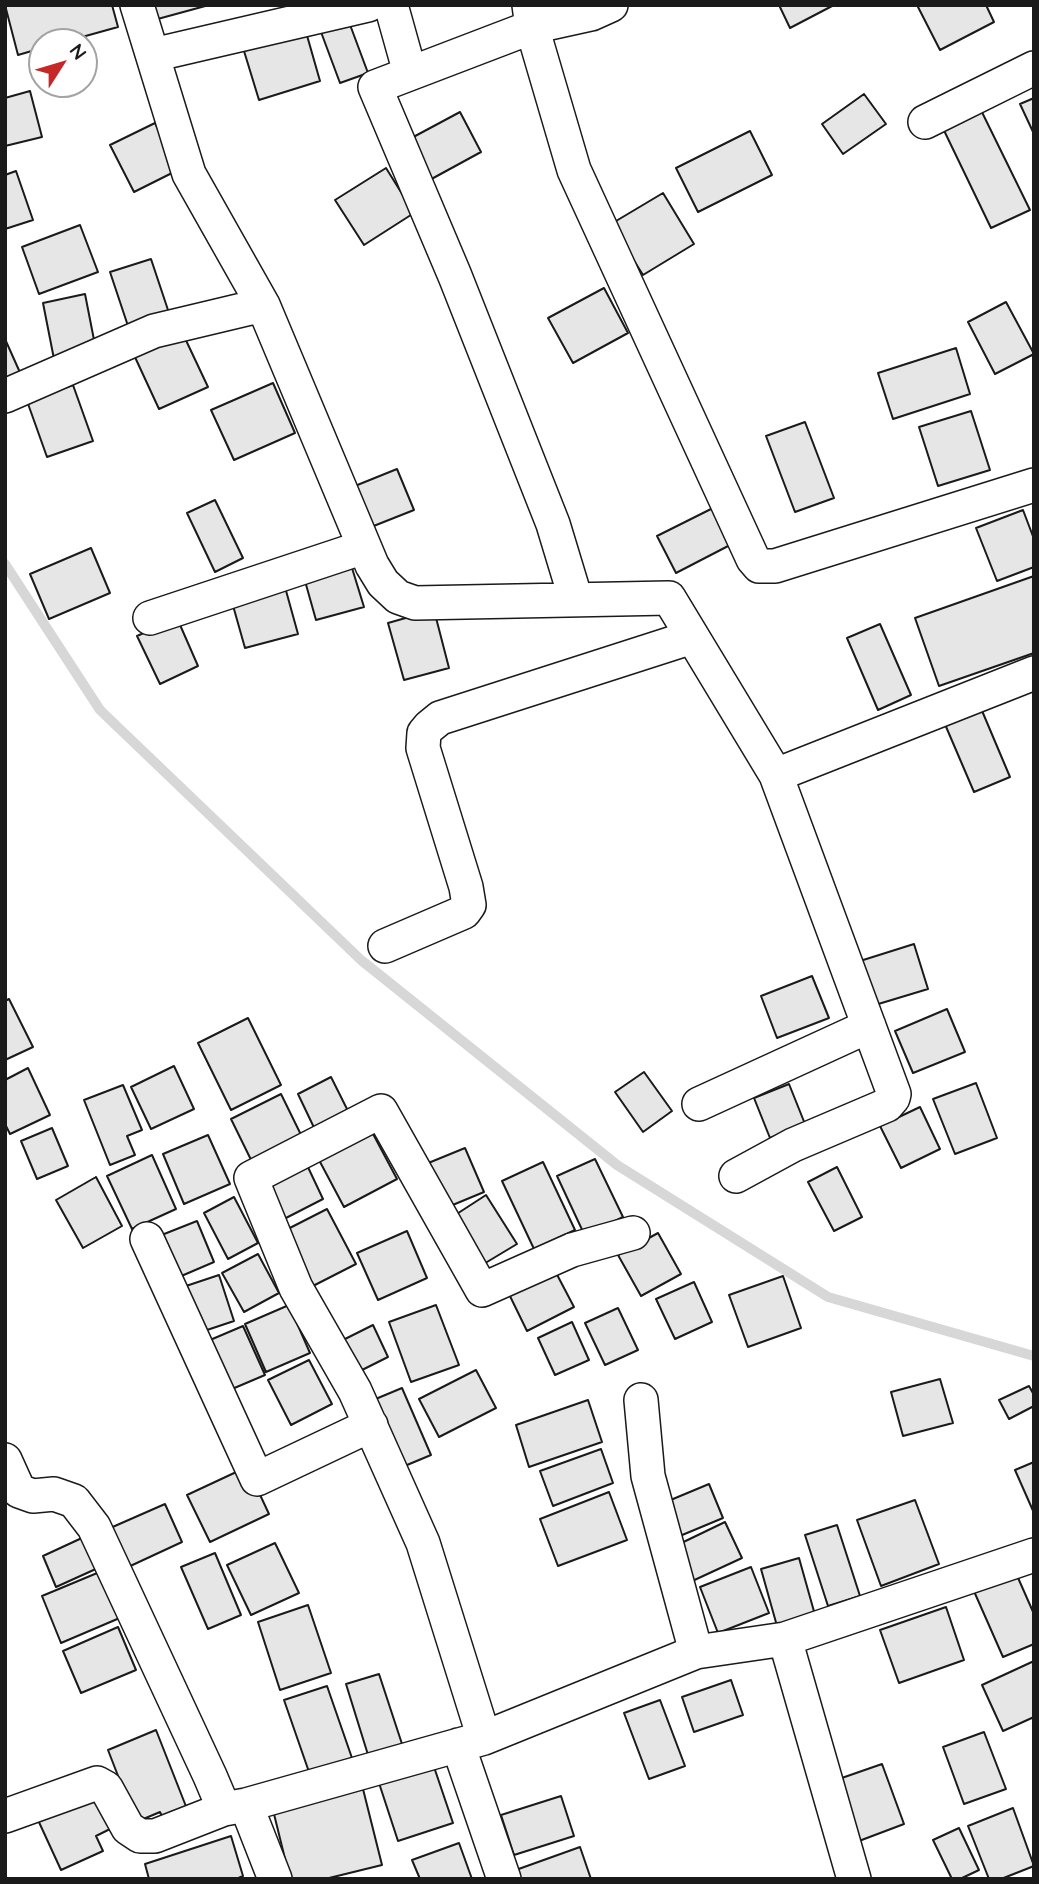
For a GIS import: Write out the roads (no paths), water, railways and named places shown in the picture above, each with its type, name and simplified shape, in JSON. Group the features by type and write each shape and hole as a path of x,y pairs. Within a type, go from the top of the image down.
{"street":[{"path":"137,5 190,174 263,305 364,547 383,583 398,597 415,603 669,598 776,775 894,1094 891,1101 793,1145 736,1176"},
{"path":"153,55 368,5"},
{"path":"391,5 410,73"},
{"path":"576,600 553,524 455,276 375,88 530,16 591,14 611,5"},
{"path":"530,16 574,170 753,559 759,566 775,566 1034,485"},
{"path":"925,122 1034,68"},
{"path":"5,396 155,331 263,305"},
{"path":"150,618 364,547"},
{"path":"385,946 464,912 469,905 466,887 423,748 424,733 429,727 440,719 692,637"},
{"path":"776,775 1034,673"},
{"path":"699,1104 869,1026"},
{"path":"504,1879 423,1543 355,1391 296,1288 250,1178 381,1111 482,1290 572,1250 632,1233"},
{"path":"147,1239 257,1479 371,1425"},
{"path":"641,1400 648,1476 696,1652"},
{"path":"5,1460 19,1491 33,1496 54,1494 74,1501 94,1527 210,1776 235,1807 275,1879"},
{"path":"5,1816 97,1783 106,1788 128,1828 140,1836 155,1836 235,1807 471,1741 696,1652 785,1639 1031,1563"},
{"path":"785,1639 854,1879"}],"waterway":[{"path":"5,564 100,710 361,960 617,1165 828,1297 1034,1356"}]}
